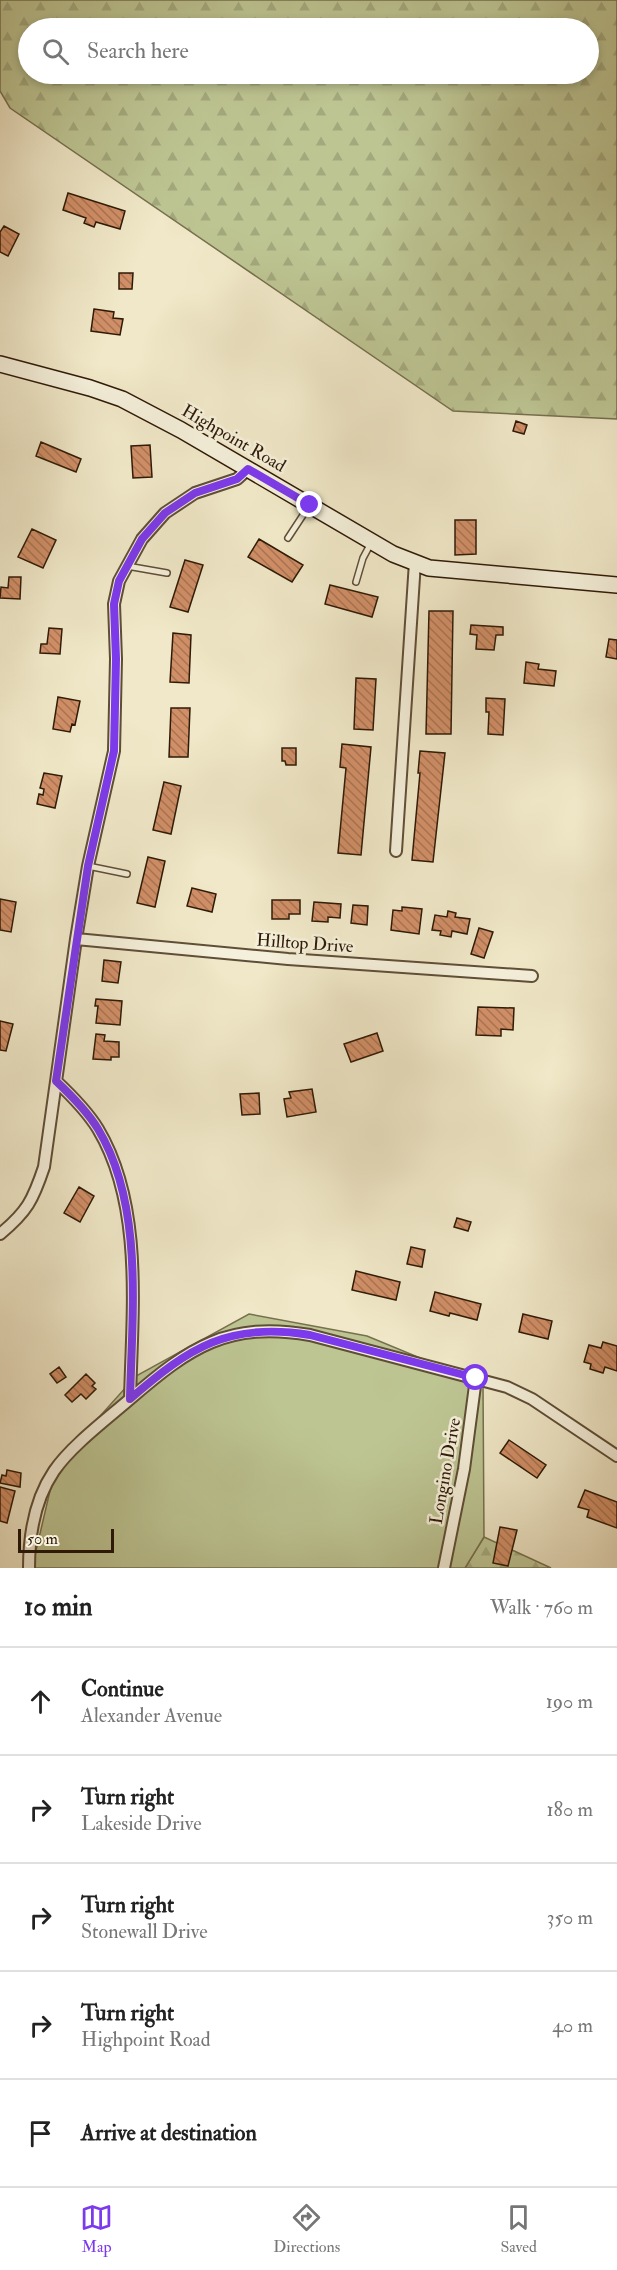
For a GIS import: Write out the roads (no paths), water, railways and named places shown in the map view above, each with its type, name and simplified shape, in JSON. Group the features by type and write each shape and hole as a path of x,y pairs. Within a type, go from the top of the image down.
{"street":[{"name":"Highpoint Road","path":"0,364 122,399 182,430 393,554 415,562 429,567 617,585"},
{"path":"0,1234 26,1210 35,1196 44,1167 88,866 114,751 116,659 114,604 119,581 142,539 165,513 195,493 237,479 248,469"},
{"path":"396,851 415,562"},
{"name":"Hilltop Drive","path":"76,939 288,959 532,976"},
{"path":"56,1081 79,1103 98,1128 114,1159 123,1190 133,1276 130,1399"},
{"path":"29,1568 36,1513 44,1487 54,1470 168,1366 195,1349 228,1336 263,1330 310,1335 507,1387 532,1399 617,1456"},
{"name":"Longino Drive","path":"444,1568 464,1469 476,1378"}],"lane":[{"path":"288,538 310,505"},
{"path":"356,582 363,558 372,542"},
{"path":"127,566 167,573"},
{"path":"88,866 127,874"}]}
